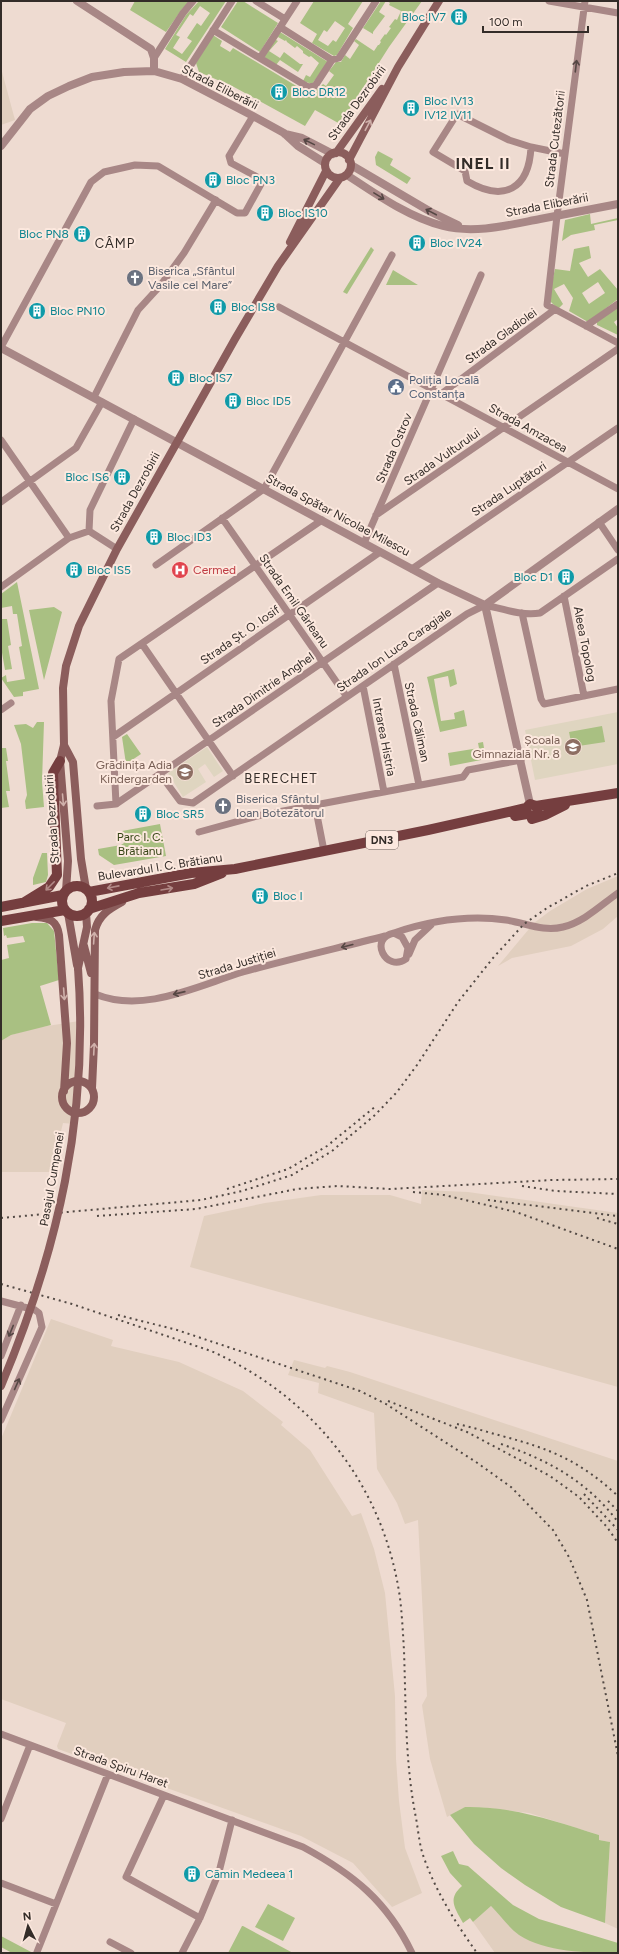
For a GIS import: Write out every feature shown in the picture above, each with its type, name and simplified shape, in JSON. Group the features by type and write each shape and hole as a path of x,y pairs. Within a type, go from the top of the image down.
{"main road":[{"name":"Strada Dezrobirii","path":"65,893 68,861 60,761 64,745 63,688 70,653 87,608 117,549 176,442 278,266 326,167 328,157 334,153 398,67 439,1"},
{"name":"Strada Dezrobirii","path":"278,266 343,176 398,67"},
{"name":"Strada Dezrobirii","path":"334,153 342,153 350,162"},
{"path":"326,167 333,177 343,176"},
{"name":"Strada Dezrobirii","path":"64,745 73,762 81,860 87,891"},
{"path":"23,903 49,887 57,875 53,772 60,761"},
{"name":"Bulevardul I. C. Brătianu","path":"87,891 190,873 234,869 616,793"},
{"name":"Bulevardul I. C. Brătianu","path":"440,828 497,819 531,809 565,805 616,793"},
{"path":"497,819 534,818 565,805"},
{"name":"Bulevardul I. C. Brătianu","path":"88,911 139,893 194,884 234,869"},
{"name":"DN3","path":"1,907 65,893 75,886 87,891"},
{"path":"78,968 87,928 88,911 92,901 87,891"},
{"path":"65,893 62,904 66,912 78,968"},
{"path":"26,917 47,918 56,924 59,930 62,955 67,1043 64,1091 62,1096 67,1109 77,1114 85,1112 92,1106 94,1097 92,1088 95,994 94,936 98,920 110,908 139,893"},
{"name":"DN3","path":"1,921 66,912 77,916 88,911"},
{"path":"62,955 69,929"},
{"path":"84,941 88,966 94,977"},
{"name":"Pasajul Cumpenei","path":"1,1386 42,1276 64,1190 77,1098 80,1062 80,1004 78,968"},
{"path":"64,1091 70,1084 78,1081 84,1082 92,1088"}],"street":[{"path":"154,58 193,1"},
{"path":"182,79 232,1"},
{"path":"256,1 285,19"},
{"path":"260,58 297,1"},
{"path":"213,30 308,87 315,86 332,60 340,58 376,1"},
{"path":"549,1 584,4 618,13"},
{"path":"80,2 150,49 154,58 154,71"},
{"name":"Strada Cutezătorii","path":"554,310 547,305 584,4"},
{"path":"280,27 332,60"},
{"name":"Strada Eliberării","path":"1,146 30,109 48,96 92,77 117,73 154,71 182,79 253,116 284,134 326,167"},
{"path":"531,147 530,160 521,182 511,191 500,192 485,190 467,181 465,171 434,152 457,114 509,140 531,147 565,154"},
{"name":"Strada Spătar Nicolae Milescu","path":"253,116 229,156 231,163 259,178 261,184 245,213 237,213 158,166 135,165 104,172 91,182 1,347 438,583 485,605"},
{"name":"Strada Eliberării","path":"284,134 302,138 334,153"},
{"name":"Strada Eliberării","path":"350,162 431,212 460,225 480,229"},
{"name":"Strada Eliberării","path":"343,176 427,221 444,226 480,229 618,204"},
{"path":"94,397 138,310 160,286 184,253 216,200"},
{"path":"156,565 264,489 392,255"},
{"name":"Strada Ostrov","path":"364,543 481,275"},
{"path":"586,326 618,304"},
{"name":"Strada Amzacea","path":"279,307 618,489"},
{"path":"554,310 618,343"},
{"name":"Strada Gladiolei","path":"440,394 554,310"},
{"name":"Strada Vulturului","path":"376,515 618,349"},
{"path":"1,502 76,448 102,402"},
{"path":"89,531 90,510 134,419"},
{"name":"Strada Luptători","path":"412,569 618,428"},
{"path":"1,440 69,538"},
{"name":"Strada Ion Luca Caragiale","path":"160,774 180,801 193,803 467,614 485,605 618,509"},
{"name":"Strada Emil Gârleanu","path":"222,518 347,697"},
{"path":"116,804 111,701 119,659 322,520"},
{"path":"599,522 618,550"},
{"path":"1,587 69,538 89,531"},
{"path":"89,531 117,549"},
{"name":"Strada Șt. O. Iosif","path":"113,737 380,552"},
{"name":"Aleea Topolog","path":"485,605 522,613 540,613 618,559"},
{"name":"Strada Dimitrie Anghel","path":"97,806 116,804 438,583"},
{"name":"Aleea Topolog","path":"564,596 584,696"},
{"path":"485,605 531,809"},
{"name":"Aleea Topolog","path":"522,613 541,699 544,704 618,689"},
{"path":"142,644 233,776"},
{"name":"Strada Căliman","path":"394,664 419,785"},
{"name":"Intrarea Histria","path":"362,686 384,792"},
{"path":"1,710 11,703"},
{"path":"199,832 257,816 463,777 468,770 521,760"},
{"path":"315,805 324,851"},
{"path":"432,924 415,940 408,956 398,963 388,961 384,956 380,946 381,940 385,936 394,933 432,924 457,919 493,919 518,922 540,928 552,929 576,922 618,893"},
{"path":"394,933 398,934 405,941 408,948 408,956"},
{"name":"Strada Justiției","path":"95,994 113,999 124,1000 146,999 177,993 242,972 385,936"},
{"path":"1,1301 21,1305 40,1313 42,1327 1,1420"},
{"path":"1,1356 21,1305"},
{"name":"Strada Spiru Haret","path":"1,1734 303,1847 347,1873 375,1898 390,1915 403,1934 412,1953"},
{"path":"1,1819 30,1745"},
{"path":"37,1952 108,1774"},
{"path":"164,1795 126,1877 200,1918"},
{"path":"182,1953 200,1918 218,1872 232,1820"},
{"path":"1,1883 56,1904"},
{"path":"110,1942 131,1953"}],"shaded area":[{"path":"1,68 15,120 1,125"},
{"name":"Școala Gimnazială Nr. 8","path":"618,712 618,764 535,780 525,730"},
{"name":"Grădinița Adia Kindergarden","path":"207,747 223,771 214,777 205,764 198,769 206,782 183,797 168,773"},
{"path":"618,876 618,916 603,929 571,946 512,958 498,966 534,923 550,911 587,889"},
{"path":"79,1021 74,1124 63,1123 51,1172 1,1172 1,1041 11,1035 35,1028"},
{"path":"422,1190 468,1192 618,1213 618,1387 190,1267 204,1216 265,1203 321,1195 390,1195 421,1204"},
{"path":"51,1319 113,1340 111,1346 179,1362 243,1391 283,1422 281,1425 310,1450 352,1516 361,1513 374,1549 385,1593 395,1696 396,1759 399,1801 405,1848 422,1893 392,1907 353,1863 301,1836 58,1749 57,1746 66,1723 1,1699 1,1439"},
{"path":"294,1360 325,1368 327,1366 350,1372 618,1461 618,1929 605,1923 610,1842 599,1840 599,1835 529,1813 480,1807 465,1807 447,1817 430,1759 422,1705 427,1696 418,1520 405,1524 397,1503 377,1469 374,1413 318,1393 319,1383 288,1375"},
{"path":"491,1906 518,1934 557,1948 588,1953 495,1953 473,1922"}],"green space":[{"path":"135,1 191,1 182,9 166,32 130,10"},
{"path":"199,1 226,1 186,62 165,49 186,15","holes":["200,6 210,13 201,26 197,23 187,38 192,41 182,54 173,48 180,37 176,35 190,14 193,16"]},
{"path":"238,1 243,1 278,23 260,52 221,27"},
{"path":"314,1 363,1 348,24 353,28 337,55 334,56 312,43 317,34 300,23","holes":["335,21 345,28 336,42 333,40 328,46 318,40 324,30 327,32"]},
{"path":"381,1 386,1 379,12 385,16 373,34 363,28"},
{"path":"387,1 422,1 389,47 340,124 315,110 305,126 234,87 199,72 196,63 213,35 222,41 220,46 230,52 233,48 303,90 314,90 323,84 326,86 334,75 329,71 336,62 341,62 345,55 350,59 359,45 354,41 356,39 374,51 385,34 386,35 391,28 389,27 395,19 397,20 401,11 389,5 390,3"},
{"path":"280,32 328,62 312,84 303,81 306,75 310,77 319,63 311,56 309,57 303,53 303,51 297,46 295,48 286,40 285,41 278,37 276,40 278,41 269,51 280,58 284,52 300,64 303,64 298,72 280,60 276,65 264,57"},
{"path":"378,151 393,159 390,165 411,178 407,184 376,165 375,157"},
{"path":"590,214 591,224 618,218 618,220 594,225 595,230 571,235 562,241 565,220"},
{"path":"589,246 591,258 579,263 588,277 600,269 618,290 618,299 588,322 569,311 573,298 564,284 554,289 563,304 558,309 548,299 555,269 570,271 574,249","holes":["598,282 605,293 589,304 582,293"]},
{"path":"371,247 374,250 347,294 343,292"},
{"path":"393,270 418,285 386,285"},
{"path":"618,306 618,319 614,322 618,328 618,335 597,325 597,321"},
{"path":"17,582 39,689 23,692 23,696 14,697 1,678 6,675 7,682 25,679 19,647 22,646 17,614 13,614 12,606 1,608 1,594"},
{"path":"54,607 62,612 44,680 29,610"},
{"path":"1,612 2,619 7,619 11,645 8,646 12,669 5,670 1,647"},
{"path":"454,669 457,684 450,687 448,676 434,679 441,721 455,719 454,713 464,710 467,726 440,732 427,677"},
{"path":"37,722 44,722 42,782 44,807 26,809 25,801 27,795 21,744 14,725 26,724 33,728"},
{"path":"602,726 605,742 572,747 569,732"},
{"path":"127,734 141,754 126,764 122,737"},
{"path":"1,741 2,748 6,748 8,761 6,761 10,791 6,791 9,807 1,808"},
{"path":"483,742 484,748 479,749 481,760 450,766 448,753 479,748 478,743"},
{"name":"Parc I. C. Brătianu","path":"160,824 166,856 114,865 99,855 98,849 121,845 124,843 122,831"},
{"path":"42,853 47,853 48,875 46,882 33,885 33,878"},
{"path":"32,923 47,923 54,931 59,980 40,986 51,1025 11,1035 1,1041 1,960 9,958 7,945 25,942 23,936 7,938 6,935 4,936 3,928"},
{"path":"465,1807 500,1809 533,1815 599,1835 599,1840 610,1842 605,1923 561,1907 501,1868 474,1844 450,1815"},
{"path":"453,1851 459,1864 468,1866 513,1905 539,1919 618,1943 618,1953 580,1952 554,1948 529,1941 515,1932 491,1906 473,1922 470,1918 463,1923 454,1904 455,1895 462,1886 450,1873 441,1856"},
{"path":"268,1904 295,1918 283,1941 255,1927"},
{"path":"243,1926 293,1953 228,1953"},
{"path":"1,1936 33,1953 12,1953 1,1947"}],"railway":[{"path":"1,1218 201,1200 242,1191 292,1175 332,1151 375,1115 397,1092 417,1065 458,1002 493,958 524,924 547,908 586,886 618,873"},
{"path":"227,1189 288,1169 327,1146 376,1106"},
{"path":"97,1216 196,1209 297,1189 338,1186 390,1189 552,1180 618,1179"},
{"path":"522,1186 556,1191 618,1194"},
{"path":"413,1192 444,1195 516,1212 618,1249"},
{"path":"488,1200 618,1216"},
{"path":"597,1218 618,1224"},
{"path":"1,1284 72,1304 211,1351 248,1370 282,1393 312,1420 338,1450 360,1483 378,1519 392,1557 402,1617 408,1756 412,1797 422,1852 427,1866 446,1905 477,1953"},
{"path":"118,1315 177,1330 360,1391 386,1404 476,1462 511,1487 553,1530 569,1557 587,1600 618,1756"},
{"path":"388,1401 467,1432 550,1476 579,1497 607,1527 618,1543"},
{"path":"457,1424 550,1451 578,1465 618,1496"},
{"path":"501,1444 535,1457 566,1474 593,1495 618,1522"},
{"path":"584,1494 618,1530"},
{"path":"608,1501 618,1511"}],"place":[{"name":"Bloc IV7","path":"459,17"},
{"name":"Bloc DR12","path":"279,92"},
{"name":"Bloc IV13 IV12 IV11","path":"411,108"},
{"name":"Bloc PN3","path":"213,180"},
{"name":"Bloc IS10","path":"265,213"},
{"name":"Bloc PN8","path":"82,234"},
{"name":"Bloc IV24","path":"417,243"},
{"name":"Biserica „Sfântul Vasile cel Mare”","path":"135,278"},
{"name":"Bloc IS8","path":"218,307"},
{"name":"Bloc PN10","path":"37,311"},
{"name":"Bloc IS7","path":"176,378"},
{"name":"Poliția Locală Constanța","path":"396,387"},
{"name":"Bloc ID5","path":"233,401"},
{"name":"Bloc IS6","path":"122,477"},
{"name":"Bloc ID3","path":"154,537"},
{"name":"Bloc IS5","path":"74,570"},
{"name":"Cermed","path":"180,570"},
{"name":"Bloc D1","path":"566,577"},
{"name":"Școala Gimnazială Nr. 8","path":"573,747"},
{"name":"Grădinița Adia Kindergarden","path":"185,772"},
{"name":"Biserica Sfântul Ioan Botezătorul","path":"223,806"},
{"name":"Bloc SR5","path":"143,814"},
{"name":"Bloc I","path":"260,896"},
{"name":"Cămin Medeea 1","path":"192,1874"}],"district":[{"name":"INEL II","path":"483,163"},
{"name":"CÂMP","path":"115,243"},
{"name":"BERECHET","path":"281,778"}]}
